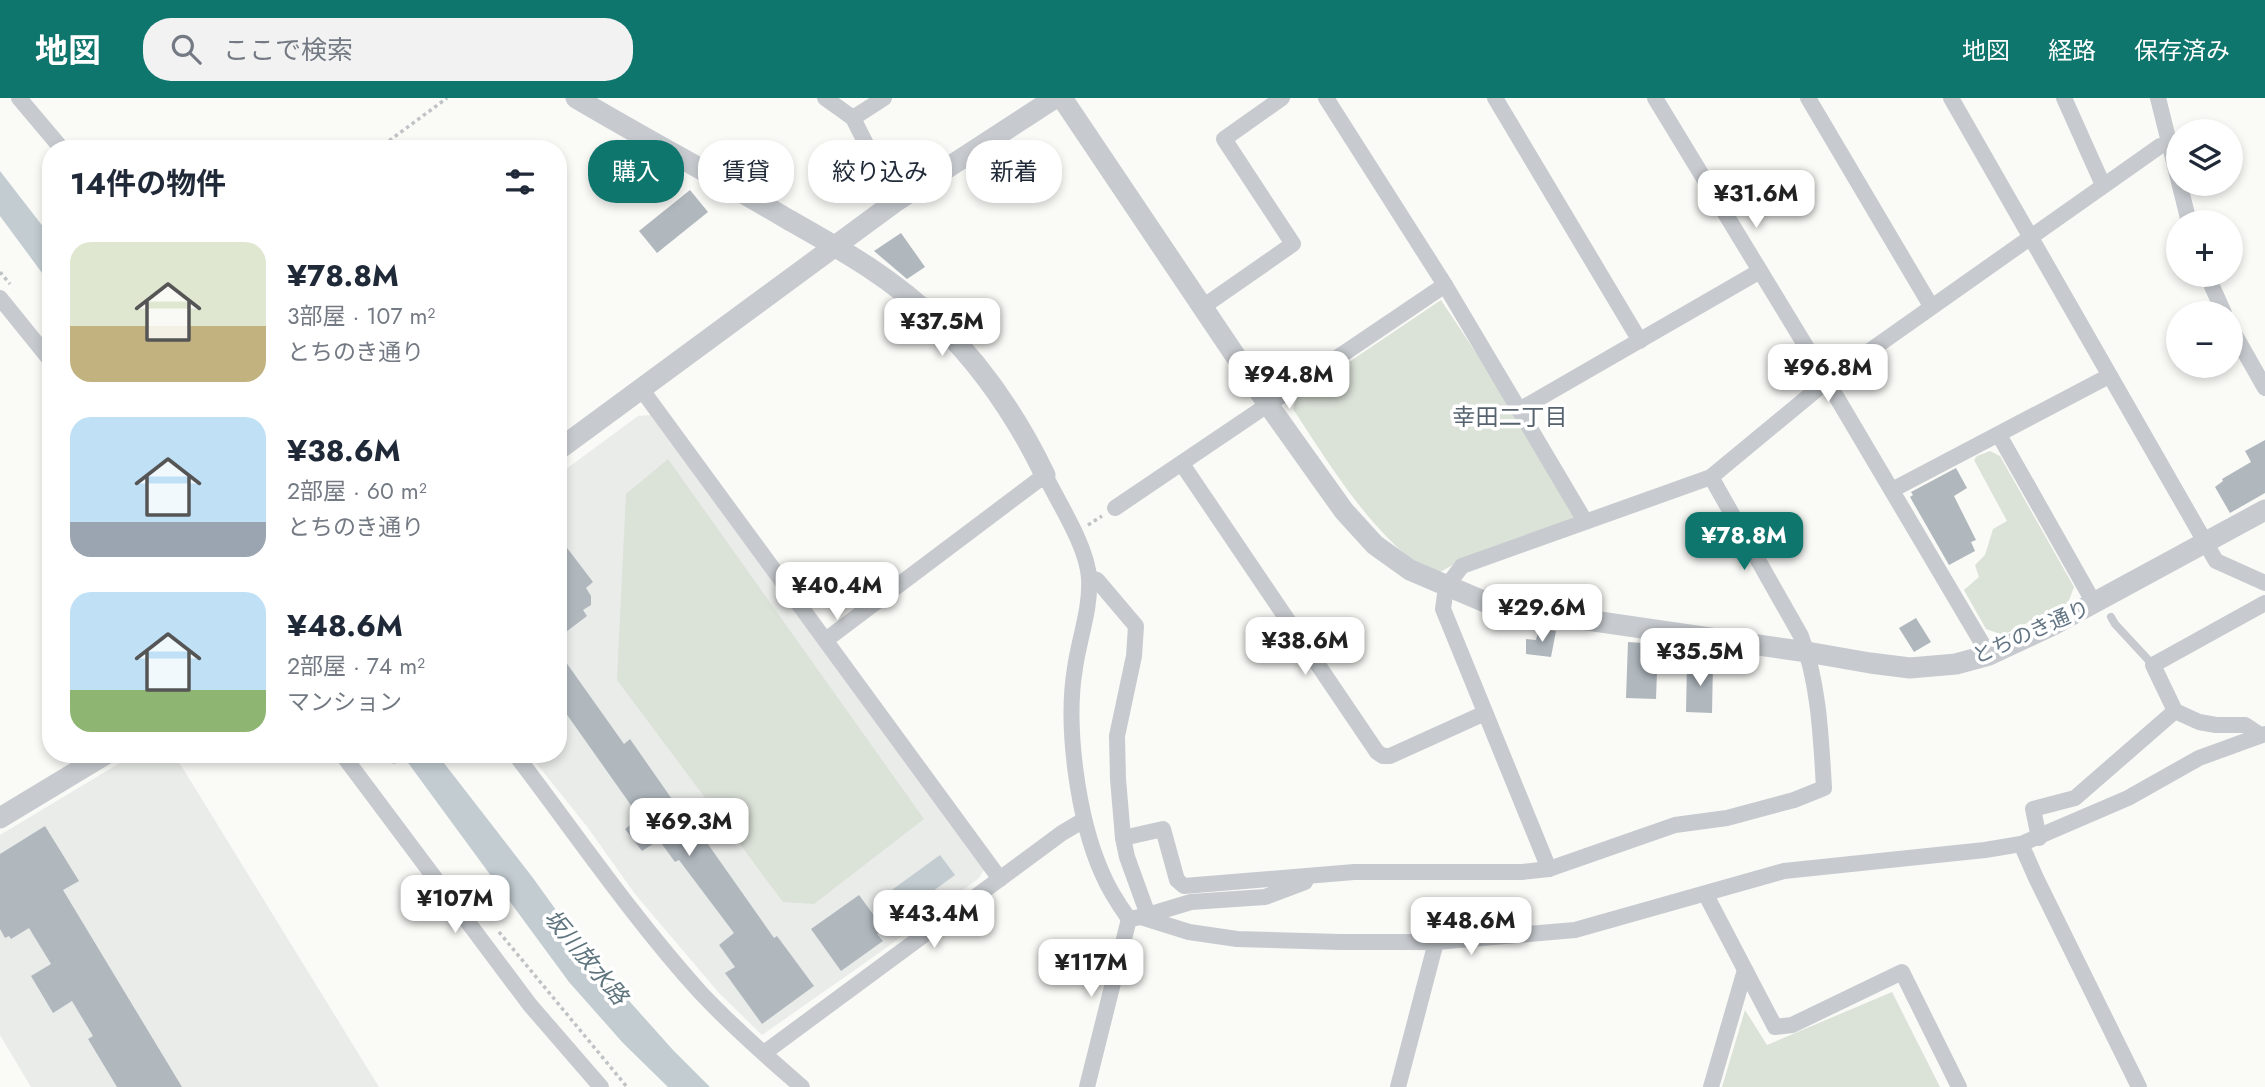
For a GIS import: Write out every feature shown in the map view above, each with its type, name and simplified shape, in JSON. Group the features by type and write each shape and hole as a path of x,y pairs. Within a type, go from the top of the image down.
{"street":[{"path":"19,98 54,140"},
{"path":"576,98 857,258 896,286 937,322 962,348 989,383 1031,445 1075,534 1089,577 1088,600 1074,669 1072,696 1074,745 1084,821 1102,874 1139,917 1189,932 1237,939 1436,942 1576,930 1784,871 2021,844 2128,798 2199,758 2263,734"},
{"path":"825,98 853,118 864,140"},
{"path":"853,118 884,98"},
{"path":"952,165 1055,98"},
{"name":"とちのき通り","path":"1062,98 1344,512 1375,545 1410,570 1497,607 1910,668 1956,664 1989,655 2053,625 2102,610 2205,542 2265,510"},
{"path":"1204,306 1293,244 1224,139 1282,98"},
{"path":"1326,98 1445,285 1585,521"},
{"path":"1495,98 1640,341"},
{"path":"1655,98 1827,380 1989,655"},
{"path":"1808,98 1931,306"},
{"path":"1951,98 2216,561 2265,583"},
{"path":"2064,98 2104,185"},
{"path":"2158,98 2166,131"},
{"path":"1549,869 1443,608 1446,587 1462,566 1711,477 1827,380 2160,146 2166,145"},
{"path":"567,444 894,203"},
{"path":"1519,410 1760,271"},
{"path":"1115,508 1445,285"},
{"path":"0,298 42,350"},
{"path":"2243,349 2265,388"},
{"path":"1892,490 2109,376"},
{"path":"642,390 1000,878"},
{"path":"1999,435 2102,610"},
{"path":"1182,464 1383,756 1390,756 1485,713"},
{"path":"827,639 1045,475"},
{"path":"1123,838 1163,829 1177,880 1184,886 1354,873 1522,872 1549,869 1675,825 1727,818 1794,800 1824,788 1813,673 1807,652 1801,636 1711,477"},
{"path":"1087,1087 1139,917 1123,838 1117,736 1134,656 1136,626 1097,580 1089,577"},
{"path":"2263,734 2245,725 2199,722 2175,711 2154,665 2265,603"},
{"path":"2039,838 2033,809 2075,798 2175,711"},
{"path":"0,818 91,763"},
{"path":"349,763 530,1005 601,1087"},
{"path":"522,763 650,933 700,991 740,1033 802,1087"},
{"path":"764,1052 1062,832 1084,821"},
{"path":"2021,844 2140,1087"},
{"path":"1139,917 1191,902 1265,897 1323,876"},
{"path":"1706,895 1775,1027 1792,1026 1902,972 1959,1087"},
{"path":"1398,1087 1436,942"},
{"path":"1711,1087 1745,970"}],"lane":[{"path":"2102,610 2154,665"}],"path":[{"path":"390,140 447,98"},
{"path":"1075,534 1115,508"},
{"path":"491,923 627,1087"}],"shaded area":[{"path":"1441,300 1515,412 1579,519 1460,561 1433,576 1391,541 1372,521 1339,478 1293,409 1297,397"},
{"path":"651,415 984,870 979,878 879,953 762,1035 719,993 635,894 588,828 536,763 567,763 567,468 638,416"},
{"path":"1990,451 2000,456 2074,587 2068,603 2003,635 1986,629 1964,590 1979,577 1975,565 1985,555 1993,529 2007,521 1974,460"},
{"path":"668,459 924,819 814,904 783,902 617,680 626,494"},
{"path":"120,763 180,763 379,1087 31,1087 0,1035 0,835"},
{"path":"1892,992 1940,1087 1722,1087 1745,1010 1767,1045"}],"water":[{"path":"0,171 42,225 42,273 0,216"},
{"name":"坂川放水路","path":"408,763 444,763 589,956 710,1087 668,1087 623,1043 569,982"},
{"path":"940,855 955,875 900,915 885,895"}],"building":[{"path":"690,190 708,212 657,253 639,231 674,203 684,203 684,195"},
{"path":"901,233 925,267 907,279 874,251"},
{"path":"2265,440 2265,493 2230,513 2215,487 2222,479 2251,462 2245,451"},
{"path":"1956,468 1967,488 1954,496 1976,540 1971,542 1975,551 1949,565 1910,497 1913,495 1911,492"},
{"path":"567,548 593,582 586,588 591,596 591,605 583,610 587,616 567,631"},
{"path":"1916,618 1931,642 1914,652 1899,628"},
{"path":"1539,628 1556,631 1551,657 1526,654 1526,639 1536,640"},
{"path":"1628,642 1658,644 1656,699 1626,698"},
{"path":"1687,662 1713,663 1712,713 1686,712"},
{"path":"567,664 624,744 630,739 774,938 777,936 814,986 762,1024 725,973 735,967 719,945 734,933 679,860 675,862 659,840 642,851 625,829 640,818 567,715"},
{"path":"45,826 79,881 63,890 182,1087 117,1087 88,1039 93,1036 72,1001 53,1013 31,976 51,964 29,928 11,939 9,936 5,938 0,929 0,854"},
{"path":"859,895 884,929 877,934 883,941 841,971 811,929"}],"district":[{"name":"幸田二丁目","path":"1510,417"}]}
